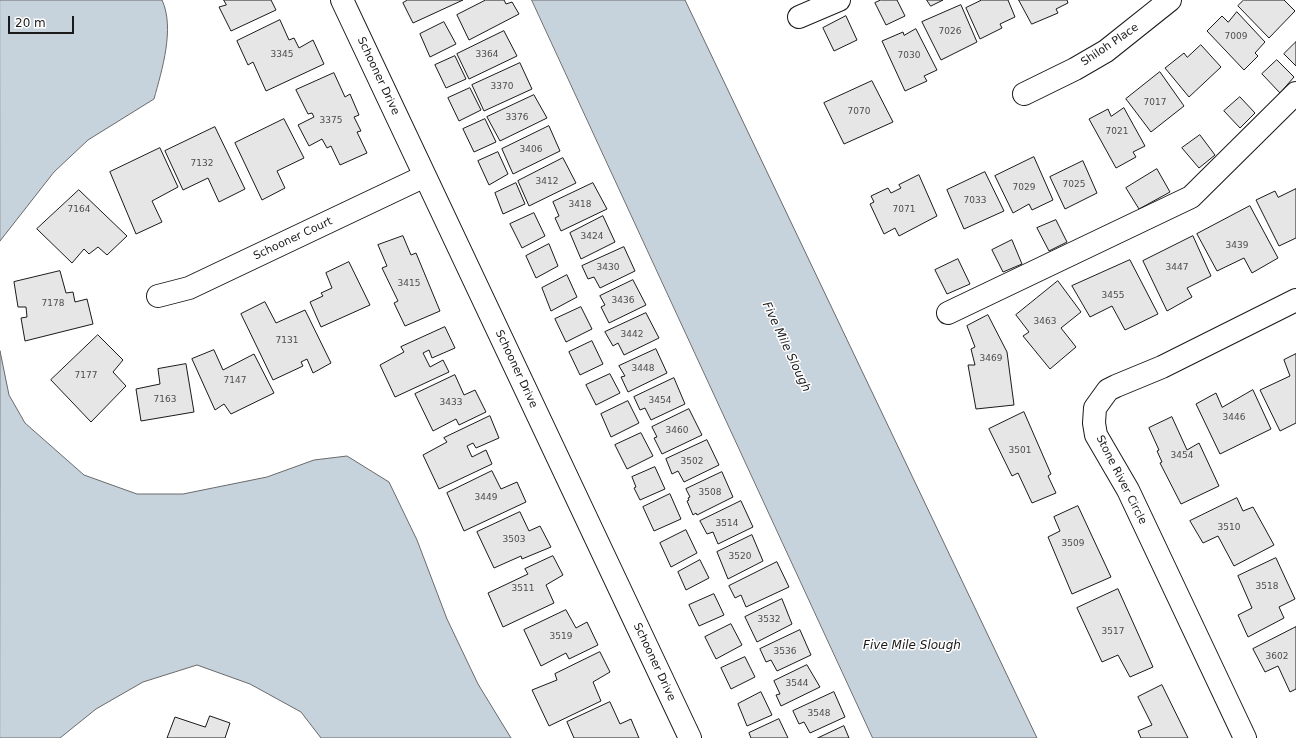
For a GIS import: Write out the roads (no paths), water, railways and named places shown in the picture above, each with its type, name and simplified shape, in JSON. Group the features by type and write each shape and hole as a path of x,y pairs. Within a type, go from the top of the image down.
{"street":[{"name":"Schooner Drive","path":"342,0 690,738"},
{"path":"799,17 838,0"},
{"name":"Shiloh Place","path":"1024,94 1075,69 1106,51 1170,0"},
{"path":"948,313 1191,197 1296,93"},
{"name":"Schooner Court","path":"158,296 189,288 425,176"},
{"name":"Stone River Circle","path":"1245,738 1128,490 1096,435 1094,423 1096,408 1108,390 1162,367 1296,300"}],"water":[{"path":"0,0 162,0 166,11 167,36 166,49 154,99 88,140 54,172 0,241"},
{"name":"Five Mile Slough","path":"532,0 685,0 1037,738 873,738"},
{"path":"0,351 9,395 25,423 84,475 137,494 183,494 267,477 314,460 347,456 389,482 417,540 447,619 478,684 511,738 321,738 301,712 250,684 197,665 143,682 96,709 60,738 0,738"}]}
